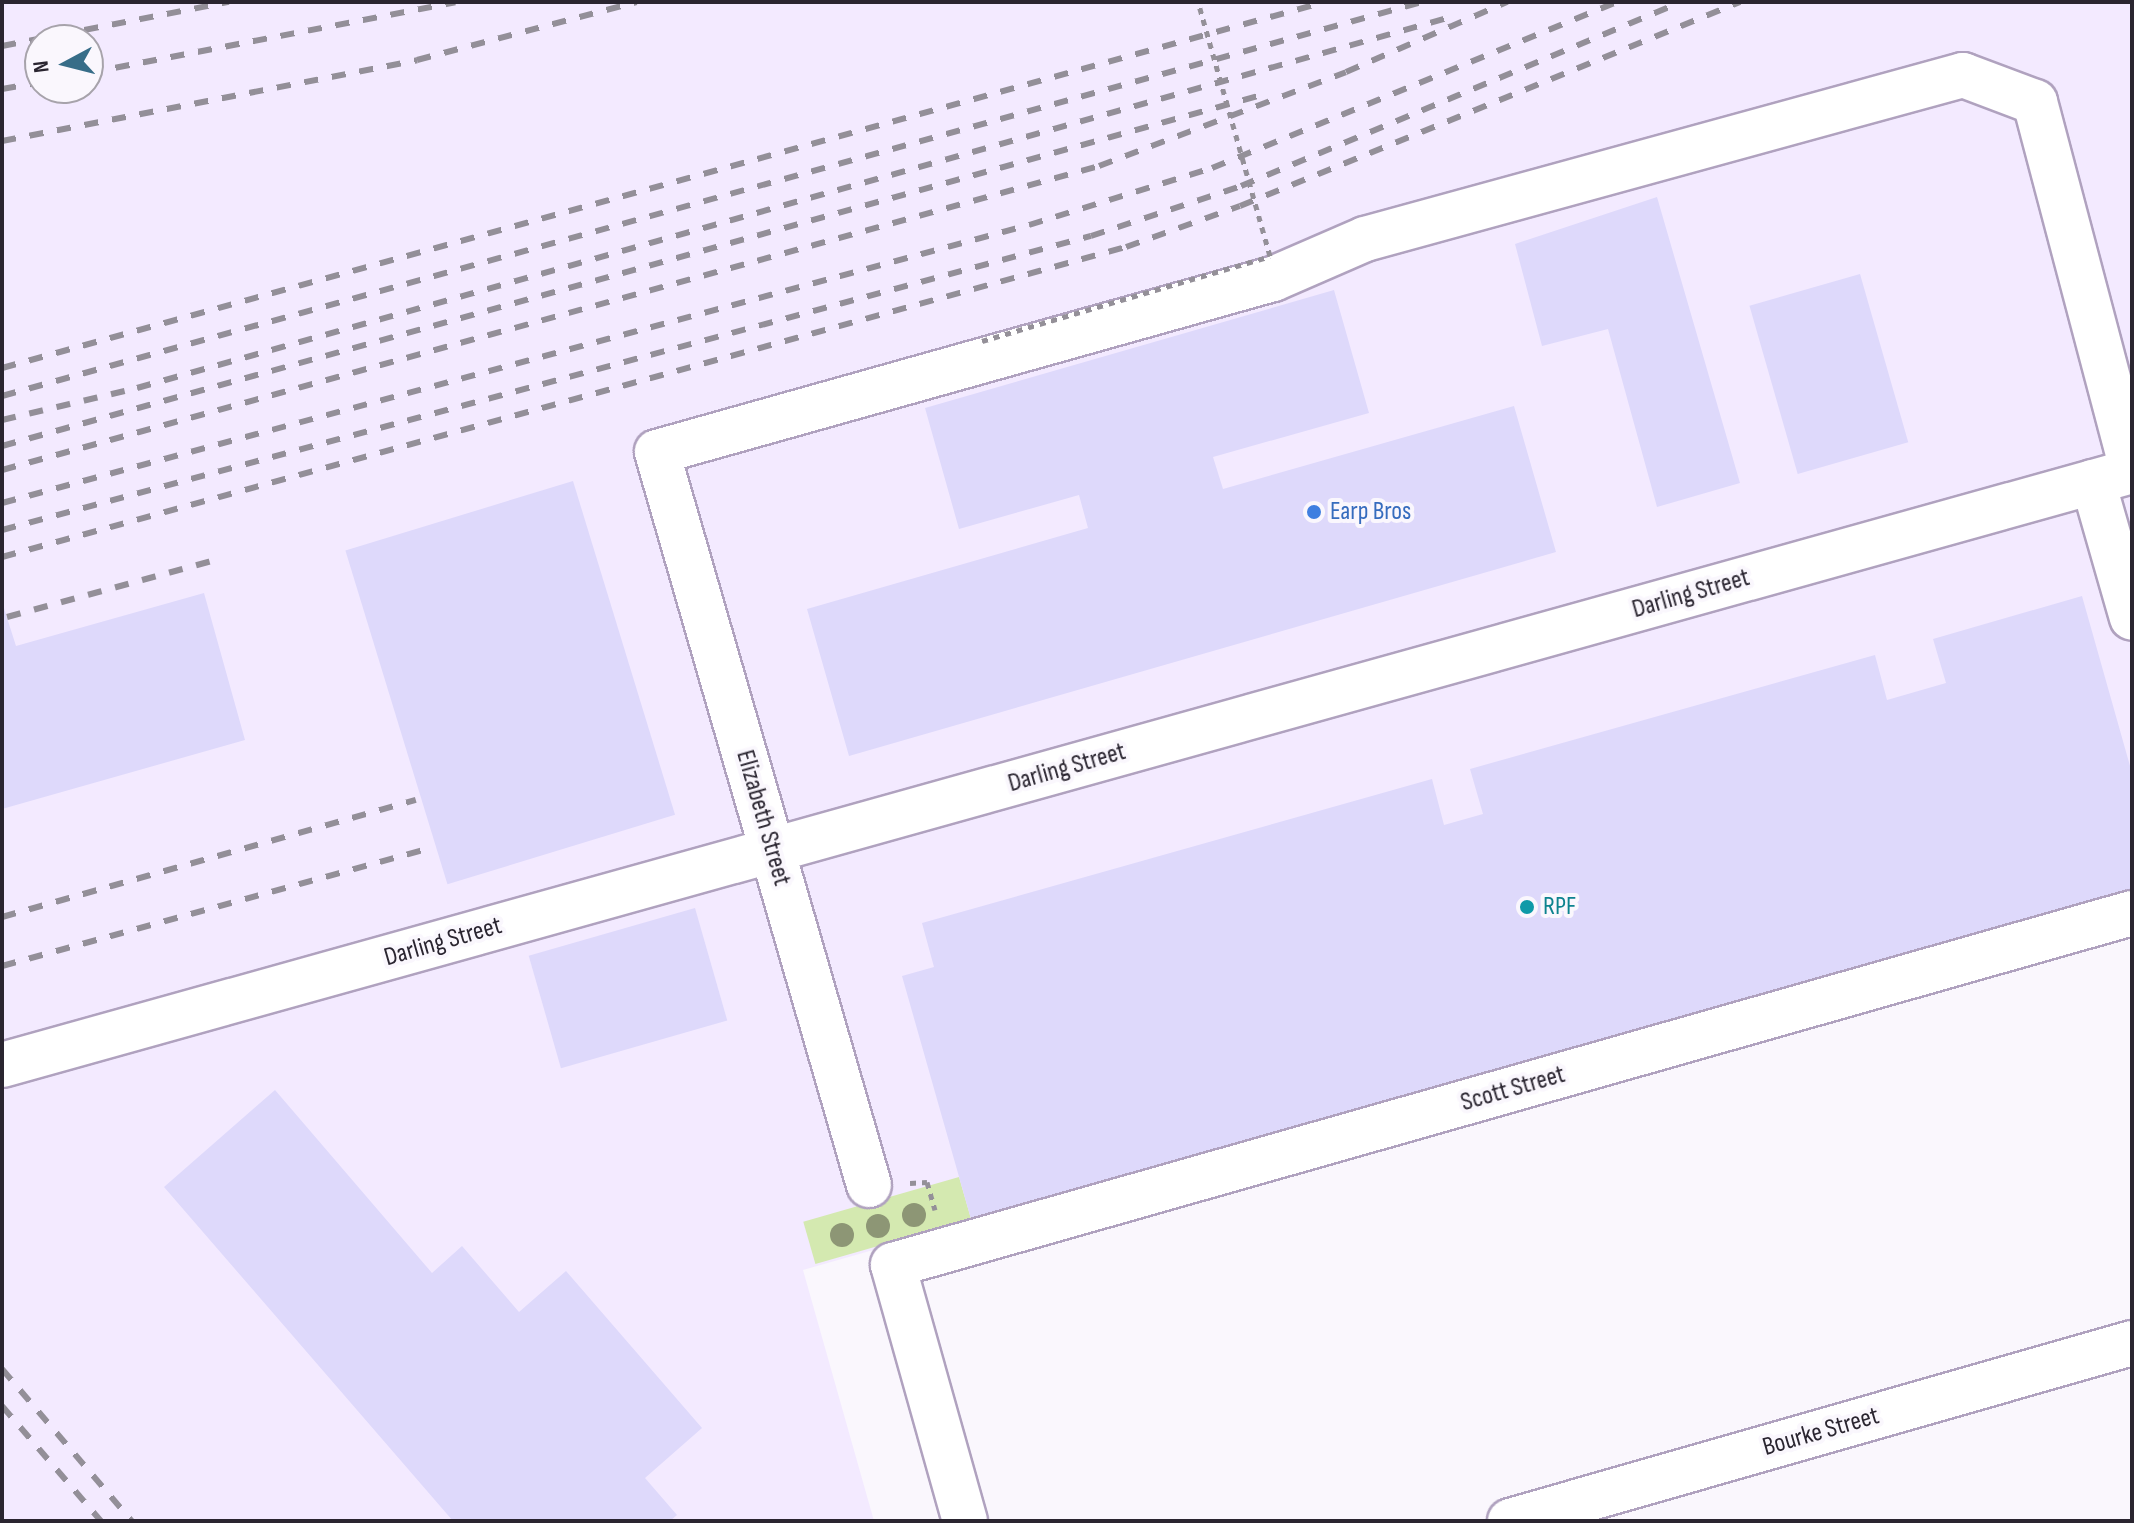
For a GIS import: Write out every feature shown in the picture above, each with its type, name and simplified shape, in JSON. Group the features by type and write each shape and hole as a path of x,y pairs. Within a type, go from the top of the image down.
{"street":[{"name":"Elizabeth Street","path":"869,1185 657,452 1273,279 1365,239 1963,75 2035,102 2119,474"},
{"path":"2119,474 2132,618"},
{"name":"Darling Street","path":"2,1065 2119,474"},
{"name":"Scott Street","path":"965,1521 893,1265 2132,913"},
{"name":"Bourke Street","path":"1510,1521 2132,1343"}],"path":[{"path":"982,341 1270,256 1198,2"}],"shaded area":[{"path":"2,2 2132,2 2132,891 803,1270 874,1521 2,1521"}],"green space":[{"path":"959,1177 971,1219 815,1264 803,1222"}],"building":[{"path":"1657,197 1740,483 1657,507 1608,329 1542,346 1515,244"},
{"path":"1860,274 1908,442 1798,474 1749,306"},
{"name":"Earp Bros","path":"1334,290 1369,413 1213,457 1223,489 1514,406 1556,552 849,756 807,609 1088,528 1079,495 959,529 925,408"},
{"path":"573,481 675,815 447,884 345,551"},
{"path":"204,593 245,740 2,809 2,602 16,646"},
{"name":"RPF","path":"2082,596 2132,773 2132,891 971,1219 902,976 934,967 922,923 1432,779 1444,825 1483,814 1470,769 1875,655 1887,700 1946,683 1933,639"},
{"path":"695,908 727,1020 561,1068 529,956"},
{"path":"275,1090 432,1273 462,1246 519,1312 566,1271 702,1428 645,1478 677,1515 670,1521 453,1521 164,1187"}],"railway":[{"path":"2,46 229,2"},
{"path":"104,70 455,2"},
{"path":"2,141 417,60 636,2"},
{"path":"2,368 1324,2"},
{"path":"2,396 1422,2"},
{"path":"2,470 1099,166 1346,72 1507,2"},
{"path":"2,503 1029,225 1212,168 1616,2"},
{"path":"2,557 1126,247 1240,206 1740,2"},
{"path":"2,530 1091,236 1241,186 1673,5"},
{"path":"2,420 137,388 1447,18"},
{"path":"2,89 24,85"},
{"path":"2,446 1262,95"},
{"path":"7,617 215,560"},
{"path":"2,917 416,800"},
{"path":"2,966 429,848"},
{"path":"2,1369 132,1521"},
{"path":"2,1406 101,1521"}],"place":[{"name":"Earp Bros","path":"1314,512"},
{"name":"RPF","path":"1527,907"}]}
